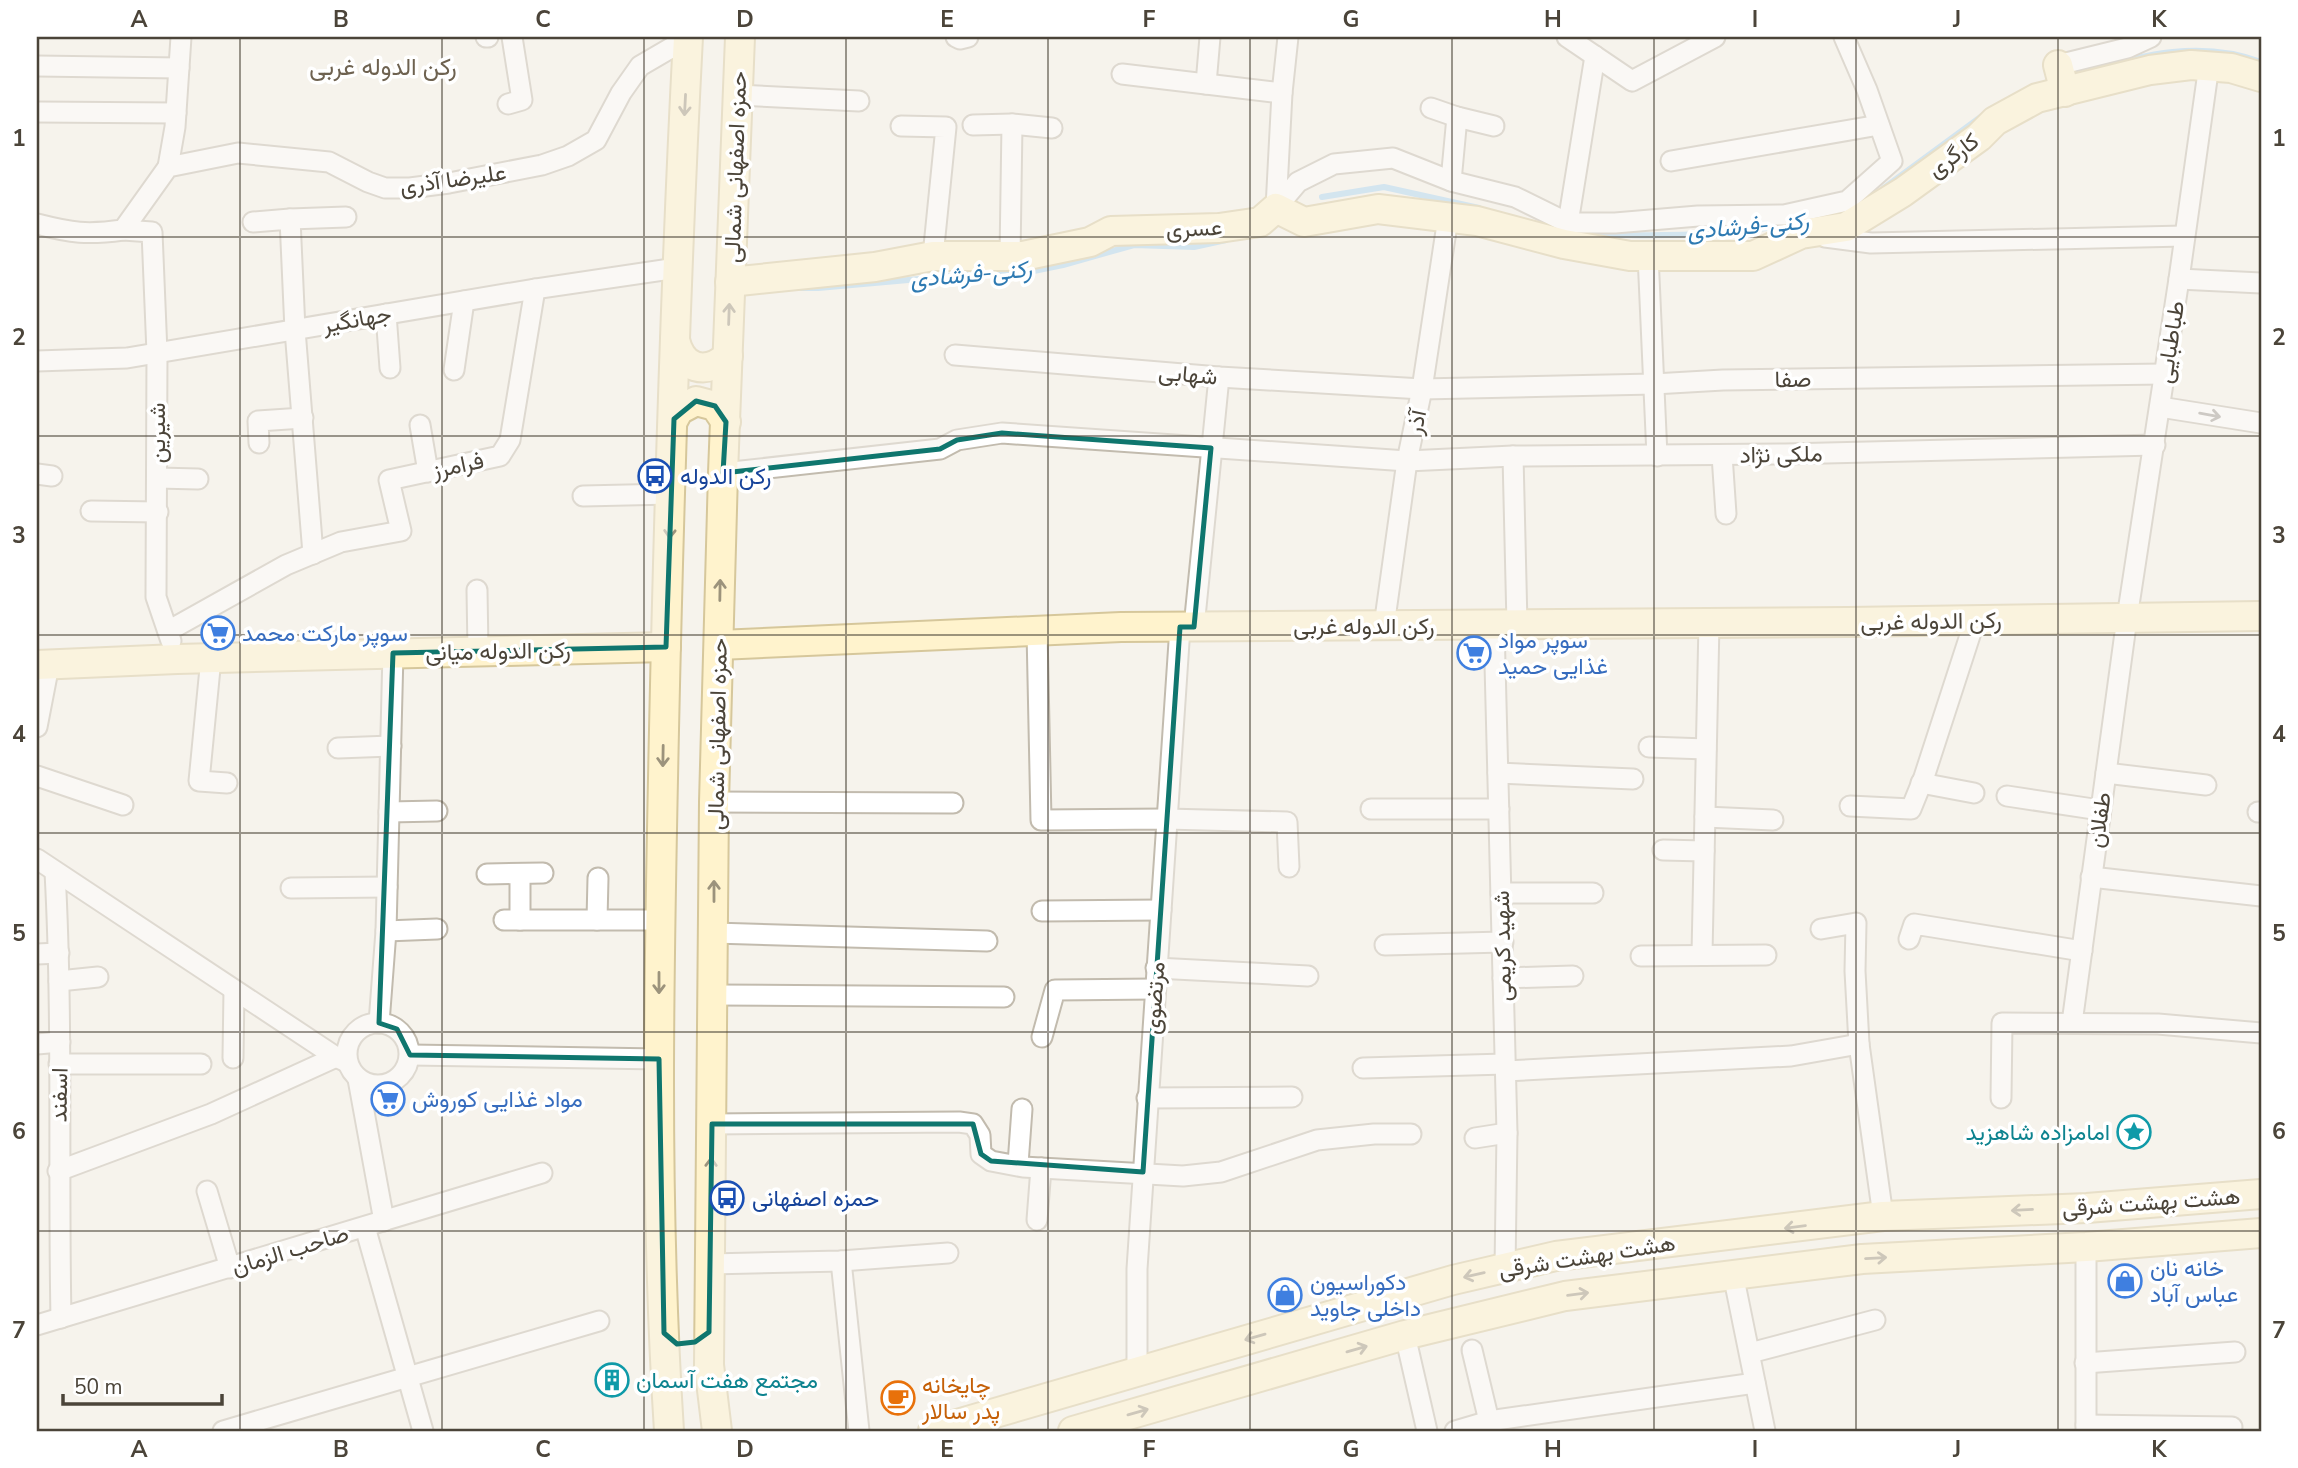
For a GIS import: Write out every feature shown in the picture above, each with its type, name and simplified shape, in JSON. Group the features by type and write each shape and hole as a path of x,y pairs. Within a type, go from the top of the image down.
{"main road":[{"path":"669,1431 664,1334 659,1059 660,920 677,268 688,37"},
{"name":"حمزه اصفهانی شمالی","path":"717,1431 711,1390 709,1332 715,802 723,473 740,37"},
{"name":"کارگری","path":"1648,255 1700,258 1753,256 1801,234 1846,228 1914,184 1979,137 1995,121 2037,99 2061,78 2209,65 2261,77"},
{"path":"1276,208 1304,222 1378,209 1477,221 1564,244 1630,257 1648,255"},
{"name":"عسری","path":"730,282 876,267 933,256 1010,257 1090,242 1111,231 1219,228 1260,222 1276,208"},
{"path":"675,340 678,352 685,361 696,367 707,368 719,364 727,356"},
{"path":"674,419 679,410 696,401 715,405 726,422"},
{"name":"رکن الدوله غربی","path":"719,645 1187,627 2261,616"},
{"name":"رکن الدوله میانی","path":"43,665 211,658 666,647"},
{"name":"هشت بهشت شرقی","path":"933,1431 1453,1280 1556,1256 1883,1216 2087,1208 2261,1194"},
{"name":"هشت بهشت شرقی","path":"1073,1431 1405,1335 1565,1296 1861,1259 2086,1247 2261,1233"},
{"path":"664,1334 672,1342 684,1345 701,1339 709,1332"},
{"path":"711,1390 739,1431"}],"street":[{"path":"37,224 68,233 95,234 123,230 168,167 176,113 181,37"},
{"path":"508,104 522,100 512,37"},
{"name":"علیرضا آذری","path":"168,167 237,153 328,162 385,188 410,188 542,165 568,156 596,140 621,93 640,66 688,37"},
{"path":"956,37 968,37"},
{"path":"1206,84 1210,37"},
{"path":"1276,208 1288,37"},
{"path":"1567,37 1632,81 1715,37"},
{"path":"1671,161 1879,125 1844,37"},
{"name":"کارگری","path":"2061,78 2151,37"},
{"path":"1568,223 1595,56"},
{"name":"طباطبایی","path":"2127,618 2155,445 2209,65"},
{"path":"37,66 179,68"},
{"path":"1122,74 1282,93"},
{"path":"737,95 859,101"},
{"path":"1432,108 1494,126"},
{"path":"37,112 176,113"},
{"path":"1451,181 1457,117"},
{"path":"1010,257 1012,124"},
{"path":"974,125 1012,124 1052,128"},
{"name":"کارگری","path":"1276,208 1298,182 1334,164 1393,159 1451,181 1515,197 1568,223 1615,223 1698,216 1784,215 1847,201 1892,161 1879,125"},
{"path":"901,126 946,127 933,256"},
{"path":"253,222 346,217"},
{"name":"آذر","path":"1384,626 1407,461 1422,389 1448,218"},
{"path":"290,219 295,330 313,554"},
{"name":"شیرین","path":"123,230 152,232 157,353 156,597 177,659"},
{"path":"1801,234 1871,243 2184,236"},
{"path":"1648,255 1657,456"},
{"name":"جهانگیر","path":"37,360 127,358 535,289 677,268"},
{"path":"2179,279 2261,283"},
{"name":"فرامرز","path":"168,631 286,565 341,542 401,531 389,480 500,456 510,440 535,289"},
{"path":"454,370 464,302"},
{"path":"386,314 390,368"},
{"name":"شهابی","path":"955,355 1219,377 1422,389"},
{"name":"صفا","path":"1422,389 1723,380 2164,374"},
{"name":"مرتضوی","path":"1137,1370 1136,1269 1166,819 1219,377"},
{"path":"2160,407 2261,423"},
{"path":"259,443 258,421 303,418"},
{"path":"420,425 428,472"},
{"name":"ملکی نژاد","path":"723,473 940,449 957,440 1002,433 1407,461 1513,456 1722,455 2155,445"},
{"path":"1722,455 1726,514"},
{"name":"شهید کریمی","path":"1505,1268 1507,1133 1498,773 1513,456"},
{"path":"158,478 198,480"},
{"path":"583,496 671,494"},
{"path":"90,511 158,512"},
{"path":"477,590 478,651"},
{"name":"طفلان","path":"2072,1023 2127,618"},
{"path":"1850,806 1911,809 1975,620"},
{"path":"1702,954 1709,623"},
{"path":"1037,631 1041,820 1287,822 1289,867"},
{"path":"379,1023 386,931 393,653"},
{"path":"211,658 199,781 227,783"},
{"path":"37,727 43,665"},
{"path":"338,748 391,746"},
{"path":"1649,747 1706,749"},
{"path":"1498,773 1633,779"},
{"path":"2106,773 2206,785"},
{"path":"37,776 123,805"},
{"path":"1921,783 1974,793"},
{"path":"2007,796 2101,810"},
{"path":"715,802 953,803"},
{"path":"1371,809 1499,809"},
{"path":"389,812 437,811"},
{"path":"1705,817 1773,820"},
{"path":"1663,850 1704,851"},
{"path":"37,859 55,872 234,990 347,1066 377,1086 387,1085 403,1074 410,1055 408,1045 397,1029 379,1023 360,1028 348,1043 347,1066 358,1090 384,1221"},
{"name":"اسفند","path":"55,872 59,953 58,1171 61,1318"},
{"path":"486,874 543,873"},
{"path":"520,874 512,920 660,920"},
{"path":"2091,877 2261,896"},
{"path":"597,920 598,878"},
{"path":"291,888 387,887"},
{"path":"1501,893 1593,893"},
{"path":"1042,911 1161,909"},
{"path":"1822,929 1856,923 1855,971 1859,1044 1883,1216"},
{"path":"1909,939 1913,924 2082,951"},
{"path":"386,931 437,929"},
{"path":"714,933 987,941"},
{"path":"1385,945 1503,942"},
{"path":"37,954 59,953"},
{"path":"1642,956 1766,956"},
{"path":"1156,968 1308,976"},
{"path":"1503,978 1573,976"},
{"path":"59,982 98,977"},
{"path":"1042,1037 1055,990 1155,989"},
{"path":"233,1058 234,990"},
{"path":"713,995 1004,997"},
{"path":"2001,1098 2002,1023 2158,1024 2261,1033"},
{"path":"37,1044 60,1042"},
{"path":"1363,1068 1505,1067 1777,1057 1859,1044"},
{"path":"410,1055 659,1059"},
{"path":"59,1064 201,1064"},
{"path":"58,1171 347,1066"},
{"path":"1147,1098 1292,1097"},
{"path":"1018,1164 1022,1109"},
{"path":"712,1124 973,1124 980,1135 981,1154 990,1161 1005,1165 1183,1176 1221,1172 1317,1140 1374,1134 1411,1134"},
{"path":"1475,1138 1507,1133"},
{"path":"1037,1220 1041,1168"},
{"name":"صاحب الزمان","path":"37,1325 542,1172"},
{"path":"207,1191 230,1268"},
{"path":"365,1227 423,1431"},
{"path":"2086,1247 2086,1428 2232,1426"},
{"path":"710,1264 841,1261 947,1252"},
{"path":"841,1261 859,1431"},
{"path":"1733,1274 1765,1431"},
{"path":"1750,1353 1875,1320"},
{"path":"223,1431 599,1321"},
{"path":"1405,1335 1427,1431"},
{"path":"1472,1350 1489,1421"},
{"path":"2085,1363 2235,1352"},
{"path":"1455,1431 1489,1421 1755,1383"}],"highlighted area":[{"path":"696,401 715,406 726,422 723,473 940,449 957,440 1002,433 1211,448 1194,627 1180,627 1143,1172 991,1161 981,1154 973,1124 712,1124 709,1332 695,1342 677,1344 664,1333 659,1059 410,1055 397,1029 379,1023 393,653 666,647 674,419"}],"waterway":[{"name":"رکنی-فرشادی","path":"2086,72 2173,52 2217,52 2261,62"},
{"name":"رکنی-فرشادی","path":"1884,188 1982,116"},
{"name":"رکنی-فرشادی","path":"1322,197 1384,187 1479,208"},
{"name":"رکنی-فرشادی","path":"1575,231 1609,235 1691,234 1794,224"},
{"name":"رکنی-فرشادی","path":"801,288 987,273 1019,274 1134,245 1194,247 1226,240"}],"place":[{"name":"رکن الدوله","path":"655,476"},
{"name":"سوپر مارکت محمد","path":"218,633"},
{"name":"سوپر مواد غذایی حمید","path":"1474,653"},
{"name":"مواد غذایی کوروش","path":"388,1099"},
{"name":"امامزاده شاهزید","path":"2134,1132"},
{"name":"حمزه اصفهانی","path":"727,1198"},
{"name":"خانه نان عباس آباد","path":"2125,1281"},
{"name":"دکوراسیون داخلی جاوید","path":"1285,1295"},
{"name":"مجتمع هفت آسمان","path":"612,1380"},
{"name":"چایخانه پدر سالار","path":"898,1398"}],"district":[{"name":"رکن الدوله غربی","path":"383,67"}]}
